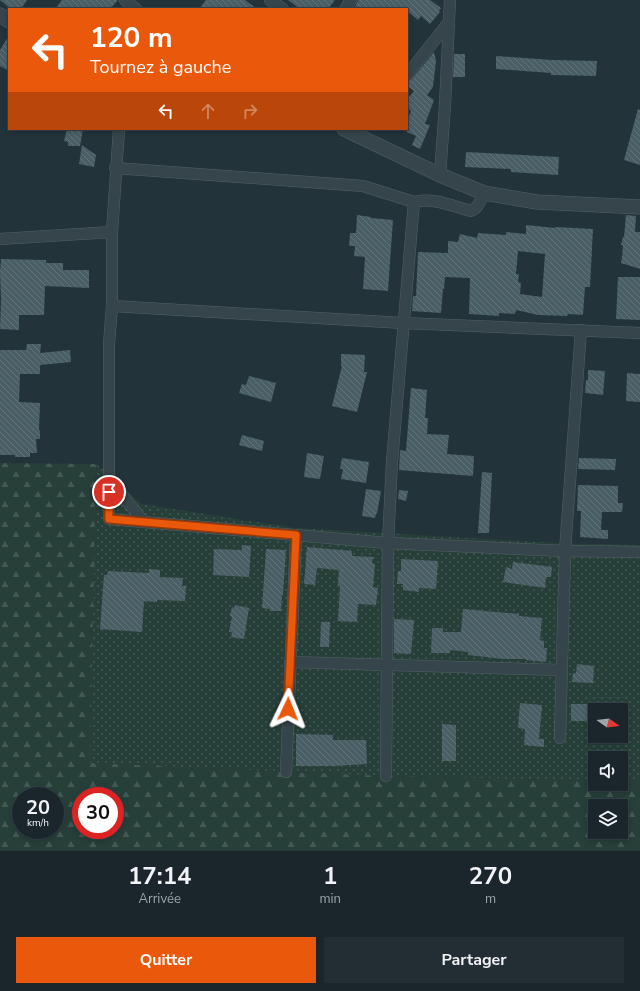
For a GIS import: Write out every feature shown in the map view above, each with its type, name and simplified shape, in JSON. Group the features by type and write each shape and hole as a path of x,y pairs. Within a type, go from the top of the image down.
{"street":[{"path":"125,0 135,8"},
{"path":"270,0 282,8"},
{"path":"440,175 446,99 450,0"},
{"path":"408,75 449,22"},
{"path":"119,130 115,168 112,232 112,306 109,344 109,519 388,543 564,551 640,552"},
{"path":"350,130 362,132 440,175 484,193 537,202 640,207"},
{"path":"115,168 363,186 414,202 433,200 471,211 478,206 484,193"},
{"path":"386,776 388,543 392,462 414,202"},
{"path":"0,239 112,232"},
{"path":"112,306 403,323 640,333"},
{"path":"560,738 564,551 581,330"},
{"path":"109,479 144,522"},
{"path":"286,772 296,535"},
{"path":"290,662 562,670"}],"green space":[{"path":"0,463 96,464 90,763 386,776 588,781 588,791 628,791 628,781 640,781 640,851 0,851"},
{"path":"96,464 142,504 295,528 556,543 640,545 640,781 628,781 628,751 588,751 588,781 386,776 90,763"}],"building":[{"path":"0,0 27,0 22,8 10,8"},
{"path":"62,0 118,0 111,8 56,8"},
{"path":"206,0 245,0 256,8 200,8"},
{"path":"288,0 335,0 329,8 299,8"},
{"path":"358,0 430,0 441,8 439,11 440,12 430,24 421,16 418,20 408,12 408,8 355,7"},
{"path":"8,37 8,70 0,66 0,50"},
{"path":"434,52 436,61 433,87 427,95 434,100 425,124 430,125 420,149 412,145 416,136 407,132 408,119 411,111 408,108 408,98 414,91 408,87 408,81 412,79"},
{"path":"454,54 465,54 465,77 453,77"},
{"path":"496,56 552,60 597,61 596,76 551,75 551,73 496,69"},
{"path":"638,109 640,110 640,165 624,160"},
{"path":"67,130 83,130 80,146 68,146 68,142 64,141"},
{"path":"82,145 96,155 94,167 79,164"},
{"path":"466,152 559,157 558,175 511,172 511,169 465,167"},
{"path":"357,215 393,220 388,291 363,289 365,257 354,256 355,246 349,246 350,233 356,233"},
{"path":"626,215 636,216 635,232 640,232 640,269 621,263 623,245 621,245 624,237"},
{"path":"526,225 555,228 593,229 590,287 585,287 583,315 538,315 516,310 515,314 499,313 499,316 469,314 470,278 445,277 441,313 412,311 413,296 416,296 418,252 448,253 448,241 458,242 460,234 477,238 478,233 506,235 506,232 526,234","holes":["518,251 545,254 542,297 520,294 521,283 518,282 519,274 516,274"]},
{"path":"1,259 46,260 46,263 63,263 63,270 89,270 89,288 45,286 44,315 19,315 19,330 0,329"},
{"path":"618,277 640,277 640,320 616,319"},
{"path":"27,344 41,344 40,353 70,350 71,362 40,365 40,374 20,374 19,402 40,403 40,439 36,439 37,453 30,453 30,457 0,455 0,350 26,350"},
{"path":"341,354 365,355 364,372 367,372 357,412 332,406 342,366"},
{"path":"588,370 605,371 603,395 585,393 586,380 588,380"},
{"path":"627,373 640,374 640,402 626,401"},
{"path":"249,376 276,383 271,402 239,393 242,384 246,385"},
{"path":"411,388 427,390 425,418 428,418 427,434 449,435 447,454 474,456 473,476 399,470 400,450 406,451"},
{"path":"242,435 264,441 262,451 239,445"},
{"path":"307,453 324,456 320,479 304,477"},
{"path":"342,458 369,462 366,483 341,479 343,469 340,469"},
{"path":"579,458 616,459 615,470 578,469"},
{"path":"482,472 492,473 489,533 478,533"},
{"path":"578,485 618,486 618,503 623,503 622,512 602,512 601,530 608,530 608,539 580,537 581,511 577,511"},
{"path":"366,489 381,491 375,518 362,516"},
{"path":"399,490 408,491 406,501 398,499"},
{"path":"242,545 251,546 249,577 213,575 214,549 242,550"},
{"path":"307,547 352,551 352,556 373,557 372,563 375,564 373,587 378,588 376,605 358,604 357,622 338,621 340,586 338,585 339,570 317,568 315,585 304,584"},
{"path":"266,549 286,550 281,611 270,611 270,609 262,608"},
{"path":"401,559 438,561 436,589 419,588 419,592 403,590 403,584 397,584 398,571 401,571"},
{"path":"513,562 552,567 551,577 546,577 545,588 503,582 506,567 512,569"},
{"path":"149,569 160,570 160,577 183,578 182,586 186,586 185,601 144,601 142,632 100,629 104,575 107,575 108,571 149,573"},
{"path":"235,605 249,608 244,639 231,637 232,632 229,632 232,607 234,608"},
{"path":"463,609 519,614 519,616 542,618 540,640 544,641 544,648 547,648 546,662 526,659 504,659 468,655 468,652 450,650 450,653 431,653 432,628 443,628 443,632 461,632"},
{"path":"394,619 414,620 411,654 394,653"},
{"path":"321,622 330,622 329,647 320,647"},
{"path":"577,664 594,666 593,683 572,682 573,673 576,673"},
{"path":"520,703 542,705 539,739 544,739 544,747 524,745 525,729 518,728"},
{"path":"571,704 588,704 588,721 571,721"},
{"path":"442,724 456,725 456,761 442,761"},
{"path":"296,734 333,735 333,740 366,740 367,764 296,766"}],"route":[{"path":"109,492 109,519 296,535 288,709"}]}
